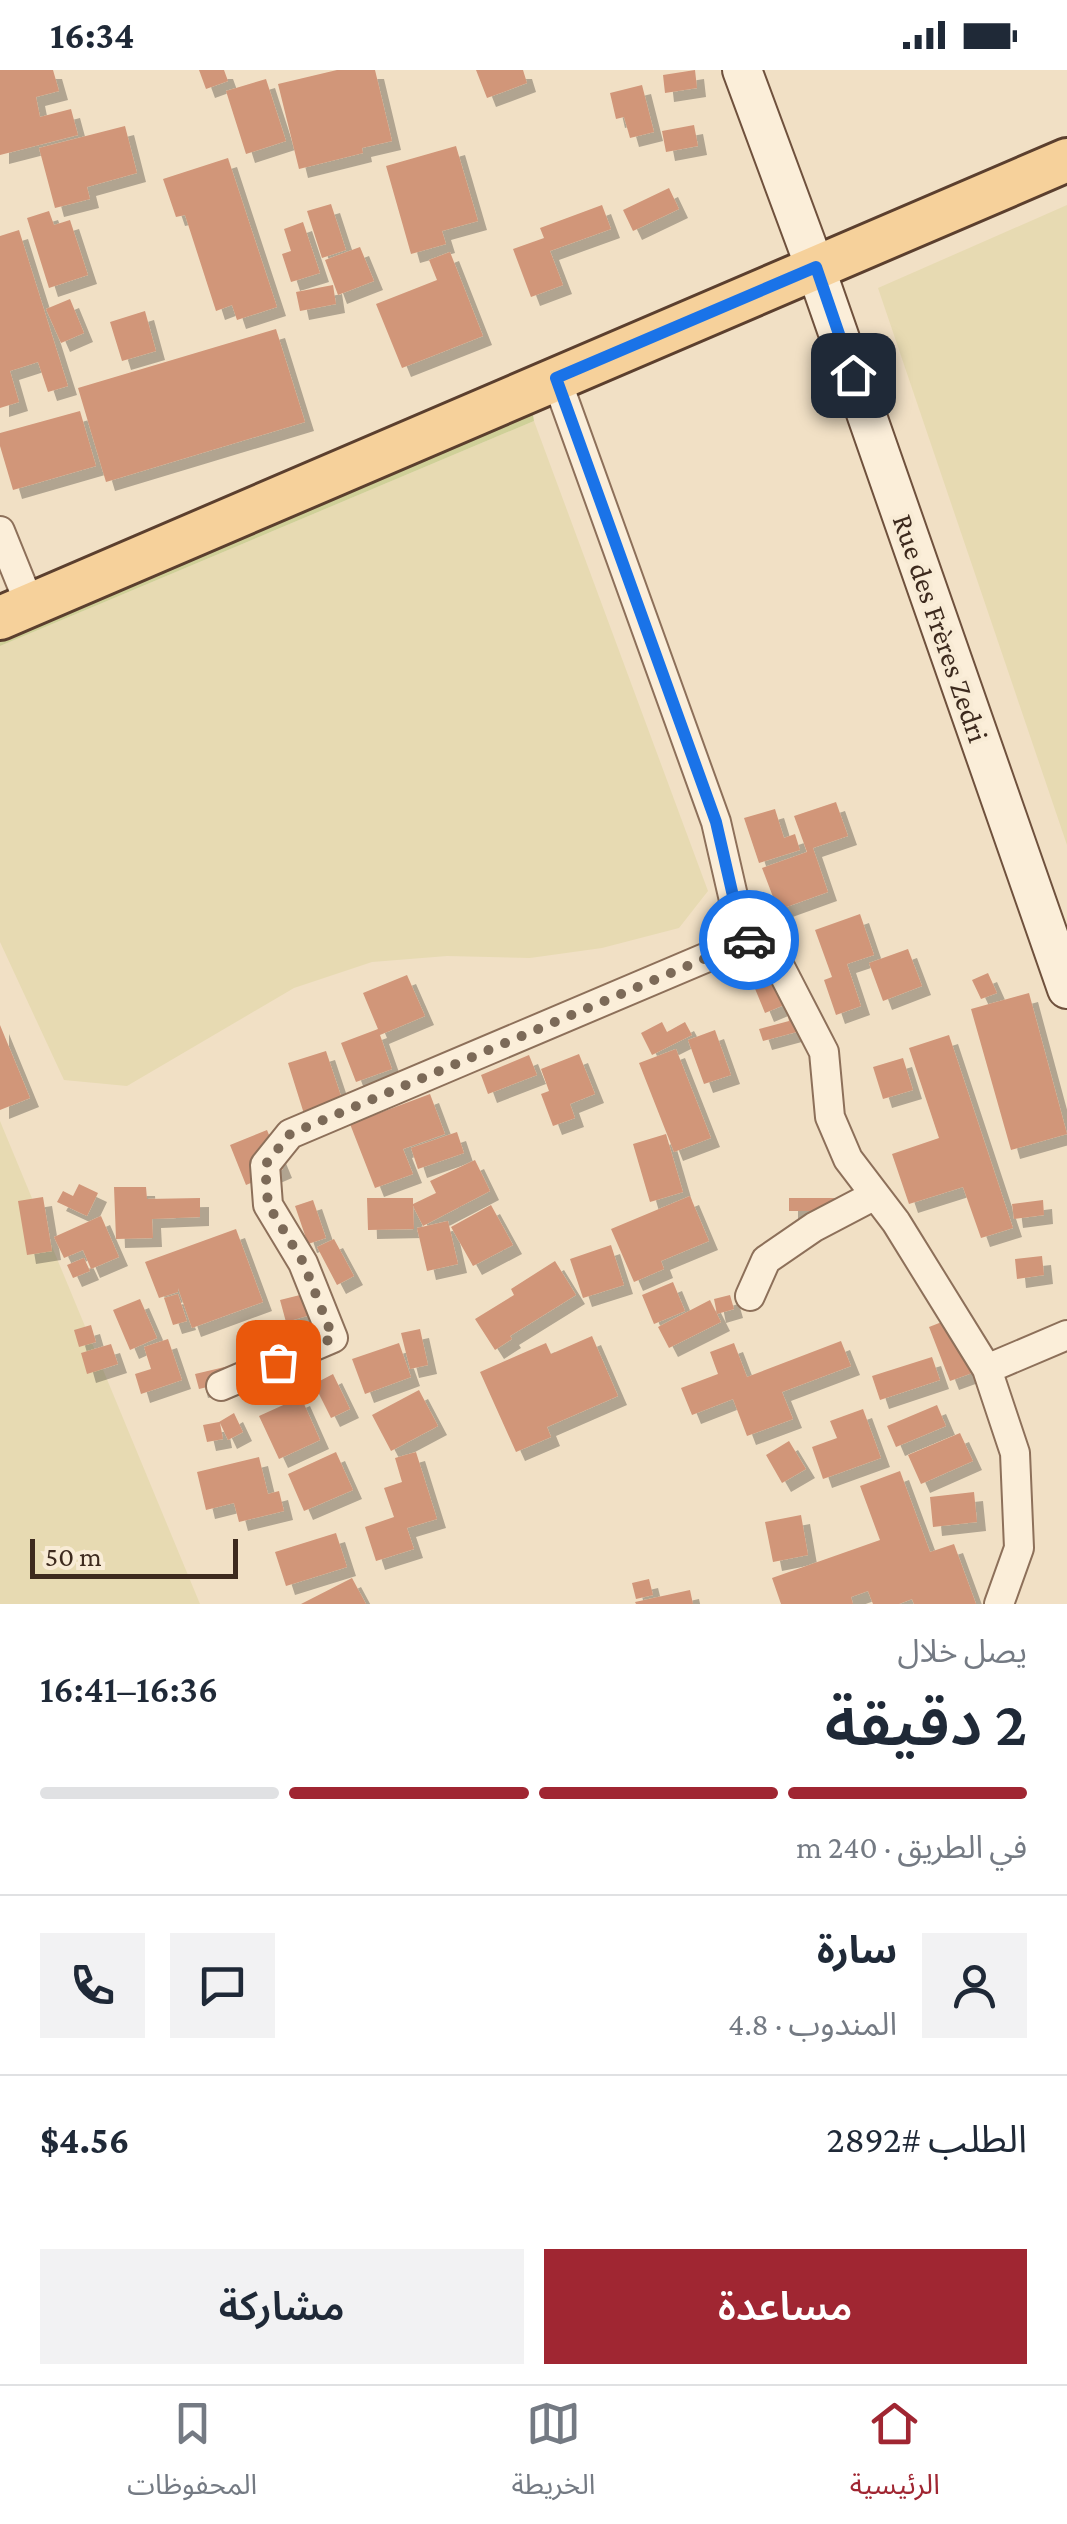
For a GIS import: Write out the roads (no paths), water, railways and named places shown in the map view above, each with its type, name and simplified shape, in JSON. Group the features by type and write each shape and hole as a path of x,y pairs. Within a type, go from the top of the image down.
{"main road":[{"name":"Rue des Frères Zedri","path":"742,70 816,267 1067,989"},
{"path":"15,611 1067,160"}],"street":[{"path":"556,378 716,822 736,909 778,962 824,1052 830,1118 848,1159 896,1222 987,1370 1015,1453 1016,1472 1019,1548 999,1604"},
{"path":"0,531 15,611"},
{"path":"222,1386 333,1338 303,1262 268,1205 265,1165 290,1134 758,936"},
{"path":"750,1296 766,1260 814,1226 874,1195"},
{"path":"987,1370 1067,1335"}]}
